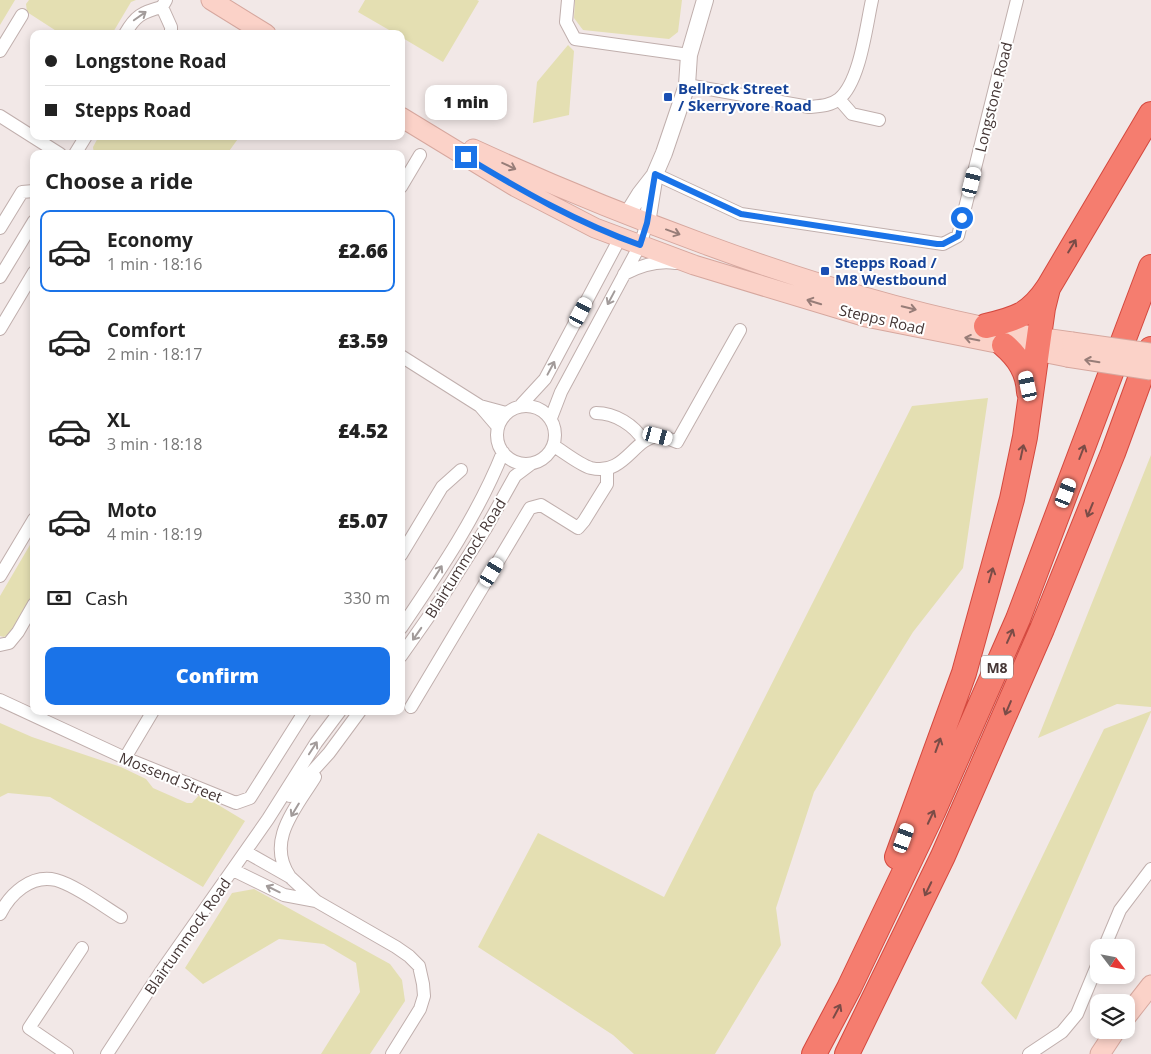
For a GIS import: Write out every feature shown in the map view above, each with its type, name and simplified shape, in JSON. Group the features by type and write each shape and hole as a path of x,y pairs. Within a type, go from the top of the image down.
{"highway":[{"path":"986,326 1014,320 1038,303 1151,114"},
{"name":"M8","path":"814,1054 850,988 933,812 1018,619 1151,267"},
{"path":"850,988 964,673 1012,499 1025,437 1043,308 1048,288"},
{"path":"1004,345 1014,354 1025,371 1030,404"},
{"name":"M8","path":"847,1054 944,856 1042,629 1113,453 1151,351"},
{"path":"1113,453 1151,378"}],"main road":[{"path":"211,0 260,30"},
{"name":"Stepps Road","path":"405,118 531,176 647,223 768,267 862,297 986,326 1038,344 1069,349 1151,370"},
{"name":"Stepps Road","path":"405,118 516,187 595,228 694,265 866,317 1004,345 1038,344"},
{"path":"620,238 627,215"},
{"name":"Stepps Road","path":"1069,349 1151,351"},
{"path":"1135,1005 1151,985"},
{"path":"1100,1054 1110,1039"}],"street":[{"path":"568,0 566,22 575,39 690,55"},
{"path":"627,215 655,174 664,153 687,85 690,55 705,0"},
{"path":"687,85 809,107 825,106 839,99 853,82 872,0"},
{"name":"Longstone Road","path":"655,174 741,214 943,244 958,236 1017,0"},
{"path":"127,30 133,20 164,3 171,30"},
{"path":"0,51 22,15"},
{"path":"839,99 852,114 879,120"},
{"path":"0,116 30,135"},
{"path":"38,140 54,150"},
{"path":"405,180 420,155"},
{"path":"551,418 561,392 640,245 647,223 655,174"},
{"path":"0,228 22,192 30,191"},
{"path":"0,277 30,228"},
{"path":"521,406 532,406 543,410 551,418 556,432 554,446 545,458 531,464 520,464 510,460 502,452 497,440 498,427 506,413 521,406 545,379 620,238"},
{"path":"623,274 640,266 655,262 694,265"},
{"path":"0,329 30,279"},
{"path":"554,446 589,467 607,470 630,455 644,441 658,436 677,442 740,330"},
{"path":"405,359 480,406 498,427"},
{"path":"480,406 506,413"},
{"path":"596,413 607,413 623,420 640,434 644,441"},
{"name":"Blairtummock Road","path":"405,622 470,520 493,478 502,452"},
{"name":"Blairtummock Road","path":"405,650 441,599 486,528 515,476 531,464"},
{"path":"405,548 442,487 461,470"},
{"path":"411,707 530,508 541,505 578,528 607,484 607,470"},
{"path":"0,576 30,526"},
{"path":"0,645 9,643 30,611"},
{"name":"Mossend Street","path":"0,700 30,714"},
{"name":"Mossend Street","path":"32,715 125,758 236,803 250,798 302,715"},
{"path":"125,758 151,715"},
{"name":"Blairtummock Road","path":"107,1054 160,973 246,852 316,743 337,715"},
{"name":"Blairtummock Road","path":"268,819 329,753 357,715"},
{"path":"329,753 283,830 280,854 284,869 290,877 316,901 396,947 419,966 424,990 420,1009 392,1054"},
{"path":"246,852 290,877"},
{"path":"1108,939 1120,910 1151,869"},
{"path":"232,870 284,895 316,901"},
{"path":"1,908 17,891 27,884 50,880 64,883 121,917"},
{"path":"67,1054 29,1028 82,948"},
{"path":"1029,1054 1062,1032 1077,1014 1090,983"}],"shaded area":[{"path":"0,0 15,0 0,25"},
{"path":"29,0 136,0 131,2 114,30 55,30 27,12 26,4"},
{"path":"365,0 479,1 443,62 405,39 405,30 389,30 358,12"},
{"path":"575,0 682,0 678,32 669,39 583,30 574,18"},
{"path":"568,45 574,51 569,115 533,123 537,82"},
{"path":"97,140 237,140 230,150 93,150"},
{"path":"988,398 963,568 913,632 814,792 776,908 781,945 715,1054 634,1054 613,1035 478,947 538,833 664,897 912,406"},
{"path":"1151,455 1151,707 1117,704 1038,738"},
{"path":"30,545 30,600 11,632 4,637 0,636 0,596"},
{"path":"1151,711 1016,1020 981,983 1104,729"},
{"path":"0,723 32,737 121,767 146,779 153,788 187,803 192,803 200,794 245,821 203,887 50,797 8,793 0,797"},
{"path":"254,889 390,964 402,980 405,1001 370,1054 321,1054 360,992 356,963 324,944 279,939 203,984 185,968 232,893"}],"place":[{"name":"Bellrock Street / Skerryvore Road","path":"668,97"},
{"name":"Stepps Road / M8 Westbound","path":"825,271"}],"route":[{"path":"466,157 516,187 595,228 640,245 647,223 655,174 741,214 937,244 943,244 958,236 962,218"}]}
